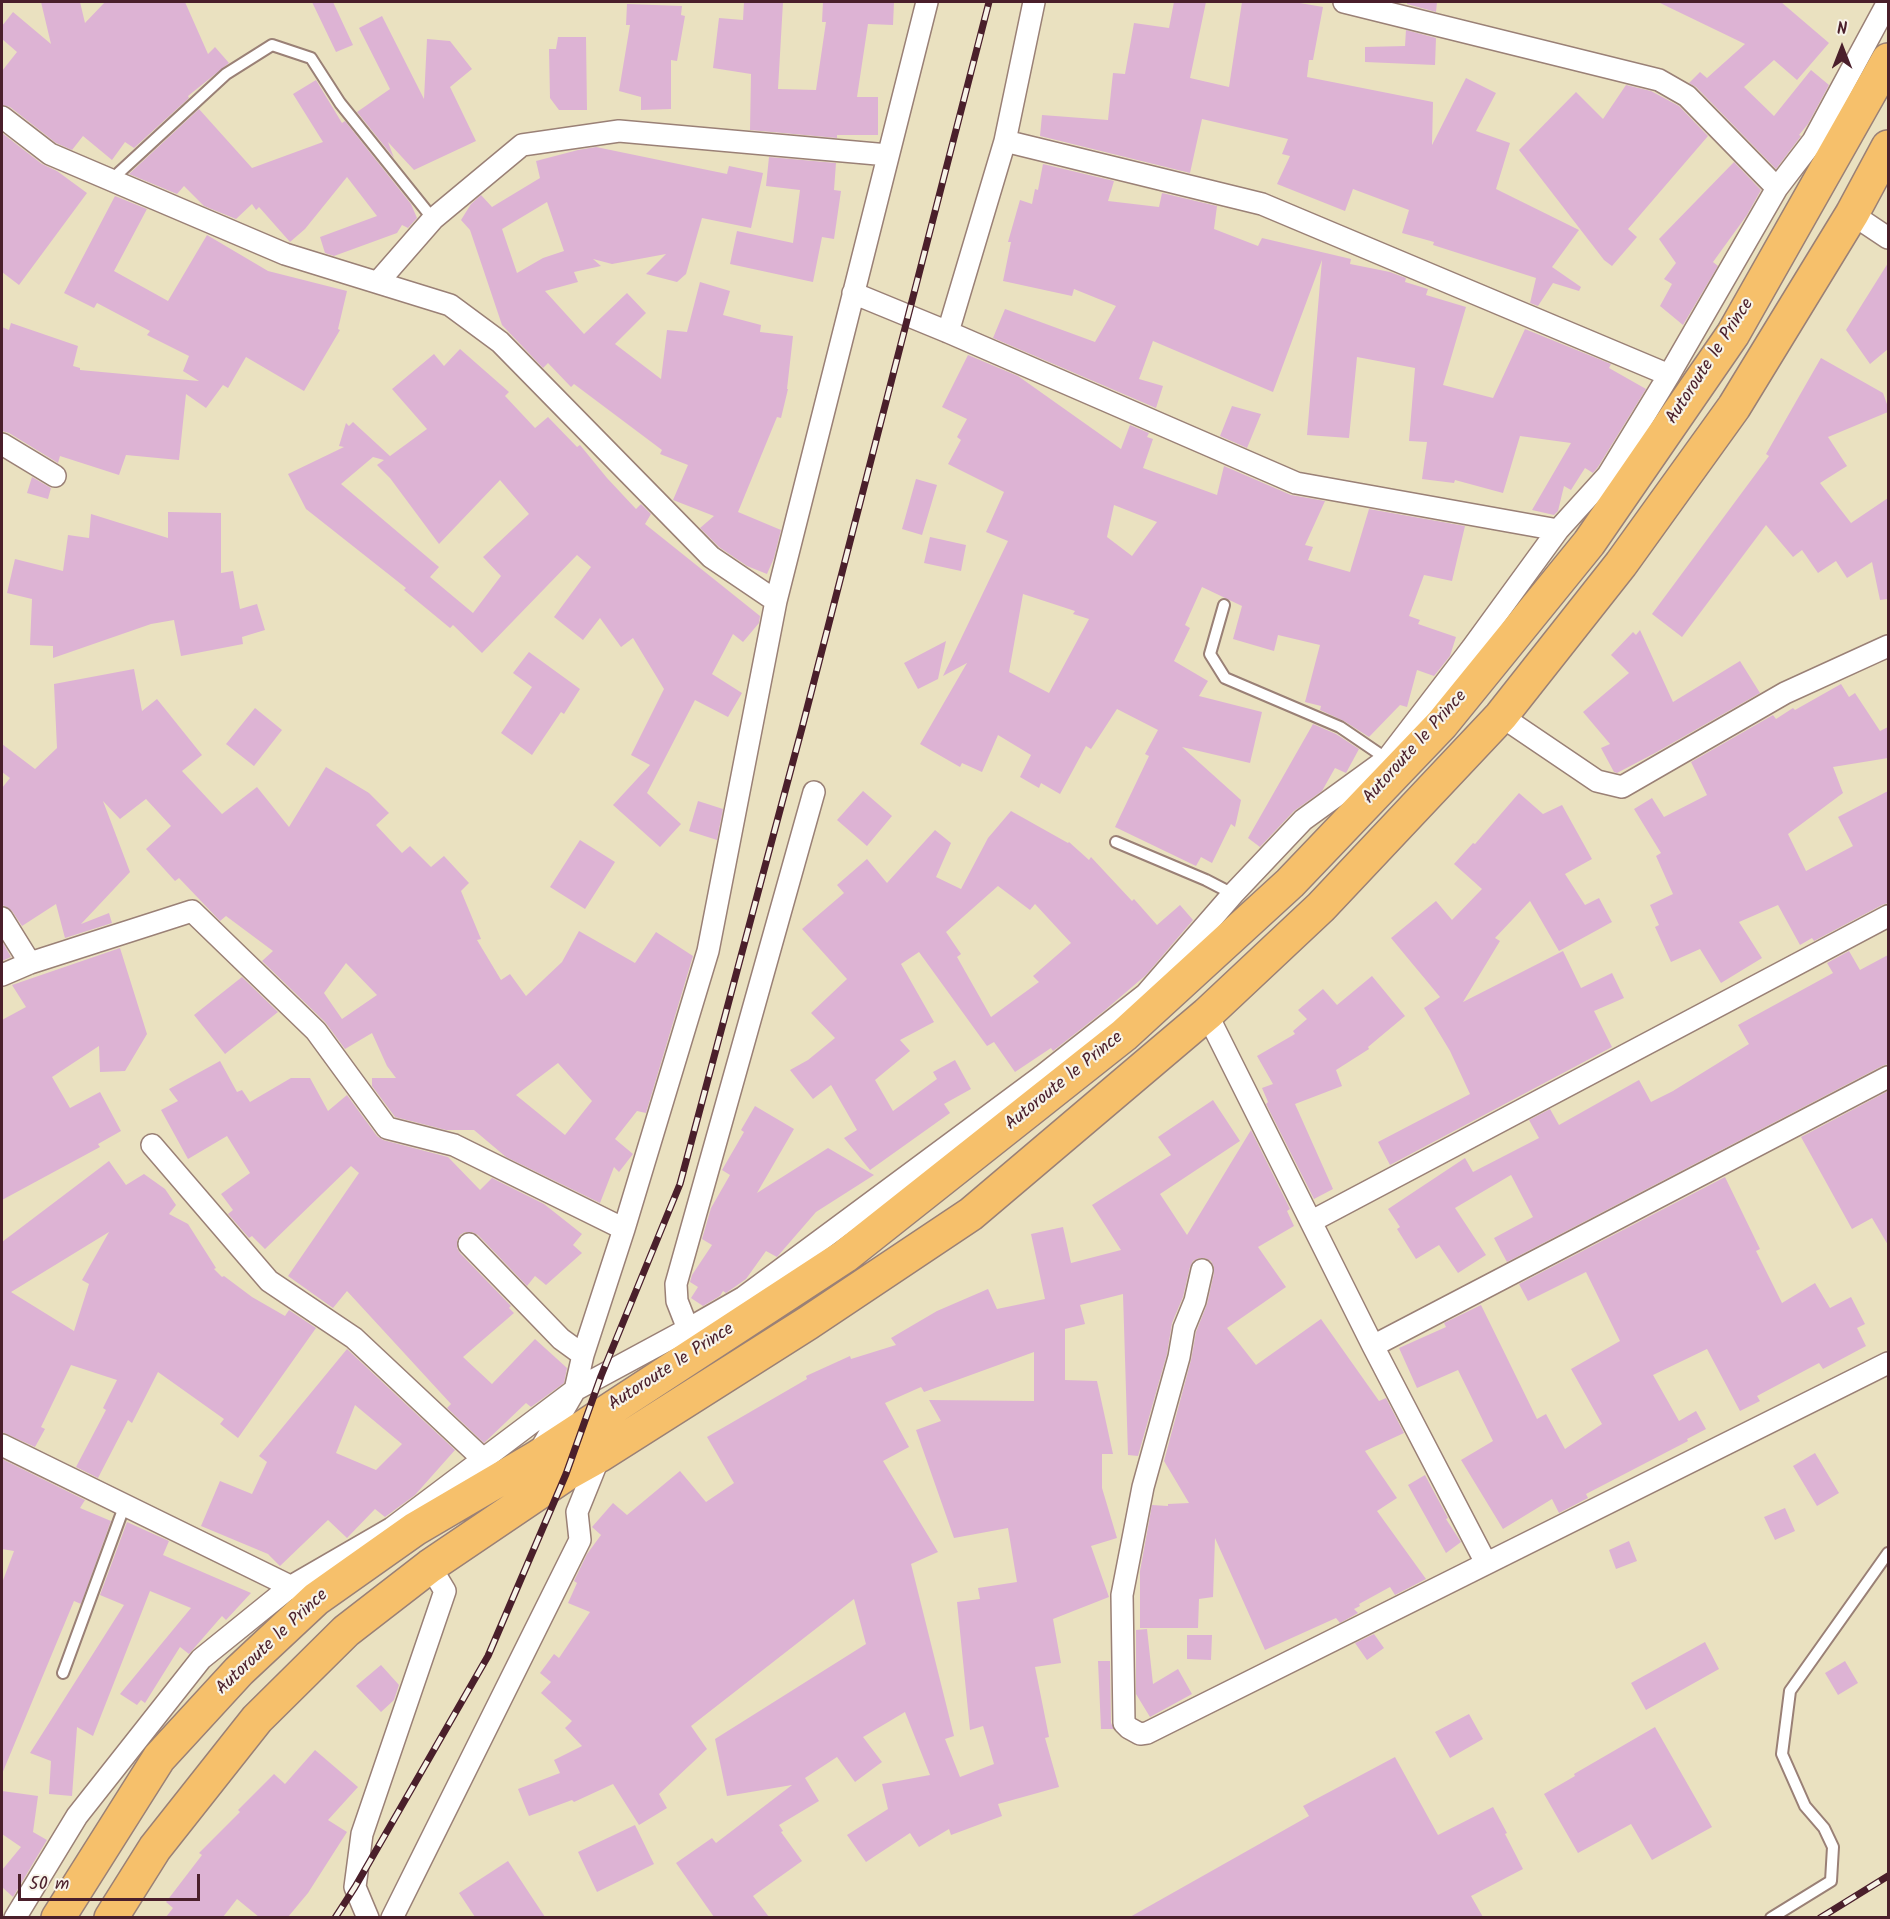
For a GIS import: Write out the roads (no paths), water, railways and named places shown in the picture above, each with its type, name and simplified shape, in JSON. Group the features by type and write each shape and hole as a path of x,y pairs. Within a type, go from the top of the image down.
{"main road":[{"name":"Autoroute le Prince","path":"58,1917 159,1758 239,1671 303,1593 536,1458 845,1256 1124,1035 1290,883 1442,724 1589,543 1733,333 1888,60"},
{"name":"Autoroute le Prince","path":"111,1917 155,1848 257,1719 346,1631 430,1566 566,1474 600,1455 808,1323 971,1214 1207,1014 1322,907 1501,716 1621,564 1734,407 1852,214 1888,147"}],"street":[{"path":"536,1458 575,1390 583,1355 624,1229 708,951 776,601 927,2"},
{"path":"948,332 1005,141 1034,2"},
{"path":"1344,2 1659,80 1688,96 1777,188"},
{"path":"15,1917 77,1816 201,1659 303,1593 575,1390 744,1296 1042,1076 1146,994 1233,894 1303,820 1387,759 1558,530 1608,475 1669,375 1777,188 1813,141 1888,2"},
{"path":"2,117 50,154 285,254 450,305 500,342 711,557 776,601"},
{"path":"378,282 433,219 522,145 619,131 888,155"},
{"path":"1005,141 1262,204 1669,375"},
{"path":"1852,214 1888,238"},
{"path":"853,293 1296,483 1558,530"},
{"path":"2,444 55,476"},
{"path":"1501,716 1597,782 1622,788 1785,693 1888,646"},
{"path":"688,1329 677,1301 676,1284 814,792"},
{"path":"2,975 30,963 192,911 316,1030 387,1128 454,1145 624,1229"},
{"path":"1312,1221 1888,916"},
{"path":"2,918 30,963"},
{"path":"1207,1014 1373,1346 1486,1563"},
{"path":"1373,1346 1888,1077"},
{"path":"152,1145 268,1281 354,1338 483,1459"},
{"path":"470,1244 561,1339 583,1355"},
{"path":"1202,1270 1196,1301 1184,1328 1179,1357 1143,1487 1122,1595 1125,1723 1140,1734 1147,1733 1888,1363"},
{"path":"2,1445 124,1507 303,1593"},
{"path":"392,1917 580,1540 577,1512 600,1455"},
{"path":"368,1917 355,1887 362,1834 445,1591 430,1566"}],"lane":[{"path":"111,180 226,74 272,45 311,57 340,103 433,219"},
{"path":"1224,605 1210,654 1225,678 1340,727 1387,759"},
{"path":"1116,842 1206,880 1233,894"},
{"path":"63,1673 124,1507"},
{"path":"1771,1917 1831,1881 1833,1847 1824,1828 1805,1806 1782,1754 1790,1691 1888,1553"}],"railway":[{"path":"335,1918 488,1656 566,1474 601,1376 680,1184 802,728 989,2"},
{"path":"1820,1918 1888,1876"}]}
